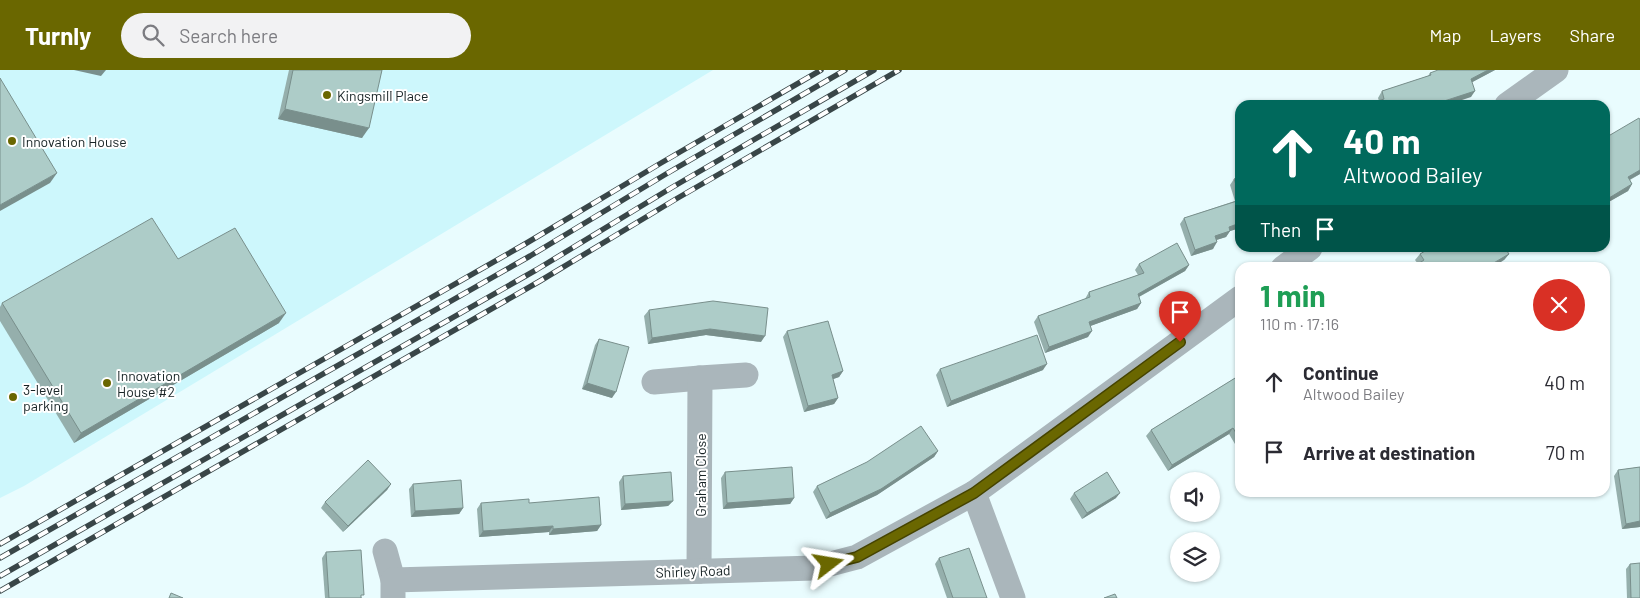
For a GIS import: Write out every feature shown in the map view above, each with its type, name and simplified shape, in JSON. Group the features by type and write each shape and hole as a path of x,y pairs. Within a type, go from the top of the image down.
{"street":[{"path":"1514,100 1556,70"},
{"path":"1291,262 1305,252"},
{"name":"Shirley Road","path":"385,551 393,589 699,571 815,568 857,557 974,493 1235,302"},
{"path":"654,382 746,375"},
{"name":"Graham Close","path":"699,571 700,378"},
{"path":"974,493 1013,598"}],"shaded area":[{"path":"0,70 713,70 24,486 0,498"}],"building":[{"name":"Kingsmill Place","path":"293,70 382,70 369,128 285,109"},
{"path":"1438,70 1488,70 1471,79 1475,91 1447,100 1381,100 1384,99 1382,91 1431,75 1430,73"},
{"name":"Innovation House","path":"0,78 57,173 0,205"},
{"path":"1639,118 1640,170 1628,177 1632,184 1610,197 1610,135"},
{"path":"1235,202 1235,225 1229,227 1230,231 1215,236 1217,242 1195,250 1184,218"},
{"name":"Innovation House #2","path":"152,218 178,259 235,228 286,313 81,433 2,303"},
{"path":"1177,243 1189,265 1138,294 1141,303 1089,322 1092,331 1049,347 1038,316 1090,297 1089,292 1144,273 1139,264"},
{"path":"1423,252 1508,252 1509,254 1495,262 1421,262 1424,260 1420,254"},
{"path":"713,301 768,308 765,336 710,329 652,338 649,310"},
{"path":"828,321 843,371 832,375 838,398 808,406 787,331"},
{"path":"1037,335 1047,364 951,401 940,369"},
{"path":"599,339 629,347 616,392 587,383"},
{"path":"1235,378 1235,431 1233,428 1172,465 1151,430"},
{"path":"921,426 938,451 881,489 830,513 817,486 867,462"},
{"path":"368,460 391,484 348,526 325,502"},
{"path":"792,467 794,498 727,503 725,472"},
{"path":"1640,467 1640,521 1626,524 1618,470"},
{"path":"671,472 673,501 625,504 623,476"},
{"path":"1107,472 1120,493 1087,513 1074,493"},
{"path":"461,480 463,508 415,511 413,484"},
{"path":"599,497 601,525 553,529 553,526 483,531 481,503 529,499 529,503"},
{"path":"969,548 987,598 953,598 939,558"},
{"path":"361,550 364,595 361,595 361,598 329,598 326,552"},
{"path":"1640,563 1640,598 1631,598 1630,564"},
{"path":"171,593 183,598 169,598"},
{"path":"1115,594 1117,598 1104,598"}],"railway":[{"path":"0,544 525,244 821,70"},
{"path":"0,558 530,256 845,70"},
{"path":"0,576 536,270 671,188 874,70"},
{"path":"0,591 540,281 676,199 899,70"}],"place":[{"name":"Kingsmill Place","path":"327,95"},
{"name":"Innovation House","path":"12,141"},
{"name":"Innovation House #2","path":"107,383"},
{"name":"3-level parking","path":"13,397"}],"route":[{"path":"829,564 857,557 974,493 1180,342"}]}
